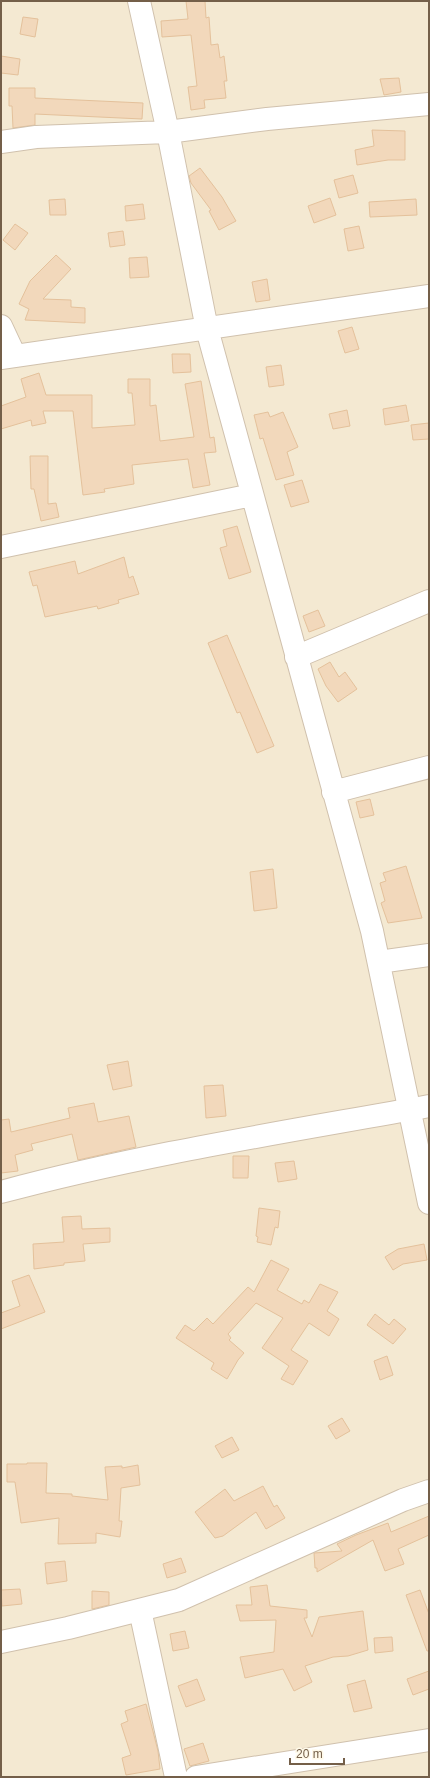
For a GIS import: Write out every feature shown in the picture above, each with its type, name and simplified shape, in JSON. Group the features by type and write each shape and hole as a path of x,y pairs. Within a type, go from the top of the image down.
{"street":[{"path":"139,1 168,132 207,329 372,931 378,962 420,1108 429,1203"},
{"path":"1,142 36,137 168,132 267,119 429,104"},
{"path":"1,326 8,357 429,296"},
{"path":"1,547 252,495"},
{"path":"296,657 429,601"},
{"path":"333,792 429,767"},
{"path":"378,962 429,955"},
{"path":"1,1192 59,1177 191,1148 420,1108"},
{"path":"1,1642 68,1628 192,1595 403,1500 429,1491"},
{"path":"140,1610 176,1777"},
{"path":"196,1777 429,1740"}],"shaded area":[{"path":"1,1 429,1 429,1777 1,1777"}],"building":[{"path":"186,1 205,1 206,18 209,17 211,45 218,44 220,58 224,56 227,81 224,81 226,98 204,100 205,108 191,110 188,87 197,86 191,35 162,37 161,21 188,19"},
{"path":"23,17 38,19 35,37 20,34"},
{"path":"1,56 20,59 18,75 1,73"},
{"path":"399,78 401,92 384,95 380,79"},
{"path":"9,88 35,88 35,98 143,103 142,119 35,114 35,125 13,128 12,106 9,106"},
{"path":"372,130 405,131 405,160 388,160 357,165 355,150 374,146"},
{"path":"200,168 222,197 236,221 219,230 209,211 211,210 191,183 189,176"},
{"path":"353,175 358,193 339,198 334,180"},
{"path":"330,198 336,215 314,223 308,206"},
{"path":"65,199 66,215 50,215 49,200"},
{"path":"416,199 417,215 370,217 369,202"},
{"path":"143,204 145,219 126,221 125,206"},
{"path":"15,224 28,233 15,250 3,240"},
{"path":"359,226 364,248 348,251 344,229"},
{"path":"123,231 125,245 110,247 108,233"},
{"path":"56,255 71,269 43,299 71,300 71,307 85,308 85,323 25,320 29,309 19,304 30,281"},
{"path":"147,257 149,277 130,278 129,258"},
{"path":"267,279 270,300 256,302 252,282"},
{"path":"352,327 359,349 345,353 338,331"},
{"path":"172,354 190,354 191,372 173,373"},
{"path":"281,365 284,385 269,387 266,367"},
{"path":"39,373 46,395 92,395 92,428 135,425 132,393 128,393 128,379 150,379 150,406 156,405 160,441 194,437 185,384 201,381 210,438 214,437 216,452 204,453 210,485 193,488 188,459 132,465 134,484 104,489 105,492 83,495 73,411 43,411 46,423 32,426 31,420 1,429 1,406 26,397 21,379"},
{"path":"406,405 409,421 385,425 383,409"},
{"path":"347,410 350,426 333,429 329,414"},
{"path":"268,412 270,417 283,412 298,447 287,452 294,475 276,480 263,438 260,439 254,415"},
{"path":"429,423 429,439 413,440 411,425"},
{"path":"30,456 48,456 48,504 56,503 59,517 41,521 34,489 31,489"},
{"path":"302,480 309,502 291,507 284,485"},
{"path":"237,526 251,572 229,579 220,548 227,546 223,530"},
{"path":"124,557 129,578 133,576 139,594 118,600 119,603 98,609 97,606 45,617 37,585 33,586 29,572 75,561 78,574"},
{"path":"318,610 325,626 309,632 303,616"},
{"path":"227,635 274,746 257,753 240,712 237,713 208,643"},
{"path":"330,662 339,677 345,672 357,689 338,702 326,686 318,669"},
{"path":"370,799 374,815 360,818 356,802"},
{"path":"406,866 422,918 388,923 381,903 385,901 380,883 386,881 383,873"},
{"path":"273,869 277,908 254,911 250,872"},
{"path":"128,1061 132,1086 113,1090 107,1065"},
{"path":"223,1085 226,1116 206,1118 204,1086"},
{"path":"94,1103 98,1122 129,1116 136,1147 78,1160 72,1134 31,1144 33,1150 15,1155 18,1171 1,1173 1,1120 9,1119 11,1132 70,1118 68,1108"},
{"path":"233,1156 249,1156 248,1178 233,1178"},
{"path":"294,1161 297,1179 278,1182 275,1163"},
{"path":"259,1208 280,1211 278,1228 275,1227 271,1245 257,1242 258,1237 256,1236"},
{"path":"81,1216 82,1229 110,1228 110,1242 83,1244 85,1261 64,1263 64,1265 34,1269 33,1244 64,1242 62,1217"},
{"path":"424,1244 427,1260 403,1264 393,1270 385,1257 398,1249"},
{"path":"271,1260 289,1269 277,1290 302,1304 304,1300 309,1303 320,1284 338,1292 327,1311 339,1319 329,1336 309,1323 291,1350 308,1361 293,1385 281,1379 289,1366 262,1348 283,1318 256,1303 228,1334 231,1338 229,1340 244,1353 227,1379 211,1369 214,1363 176,1338 185,1325 194,1331 207,1318 213,1324 248,1287 254,1292"},
{"path":"29,1275 45,1312 1,1329 1,1313 20,1306 12,1281"},
{"path":"375,1314 389,1325 394,1319 406,1329 393,1344 367,1325"},
{"path":"387,1356 393,1375 380,1380 374,1361"},
{"path":"342,1418 350,1431 336,1439 328,1426"},
{"path":"232,1437 239,1450 222,1458 215,1446"},
{"path":"47,1463 46,1493 72,1494 72,1496 108,1500 105,1467 122,1466 122,1468 138,1465 140,1485 121,1488 119,1521 122,1521 120,1537 96,1533 96,1543 58,1544 59,1518 21,1523 15,1482 7,1482 7,1464"},
{"path":"263,1486 274,1507 277,1505 285,1518 266,1529 256,1512 223,1536 215,1538 195,1512 225,1489 234,1501"},
{"path":"429,1516 429,1535 398,1549 404,1564 385,1571 373,1540 317,1572 317,1568 315,1568 314,1553 342,1551 337,1544 356,1535 388,1523 391,1532"},
{"path":"181,1558 186,1572 167,1578 163,1564"},
{"path":"65,1561 67,1581 47,1584 45,1563"},
{"path":"267,1585 270,1606 307,1610 307,1618 304,1618 312,1637 319,1617 363,1611 368,1650 348,1656 333,1657 305,1666 312,1682 294,1691 283,1669 245,1678 240,1657 274,1652 276,1620 240,1621 236,1605 252,1605 250,1587"},
{"path":"20,1589 22,1604 2,1606 1,1590"},
{"path":"420,1590 429,1614 429,1651 427,1651 406,1595"},
{"path":"92,1591 109,1592 109,1605 92,1609"},
{"path":"185,1631 189,1648 173,1651 170,1634"},
{"path":"392,1637 393,1651 375,1653 374,1638"},
{"path":"429,1671 429,1689 413,1695 407,1679"},
{"path":"197,1679 205,1700 186,1707 178,1686"},
{"path":"365,1680 372,1708 354,1712 347,1685"},
{"path":"146,1704 158,1751 160,1769 126,1775 122,1758 131,1755 121,1724 128,1721 125,1711"},
{"path":"203,1743 209,1761 190,1766 184,1749"}]}
